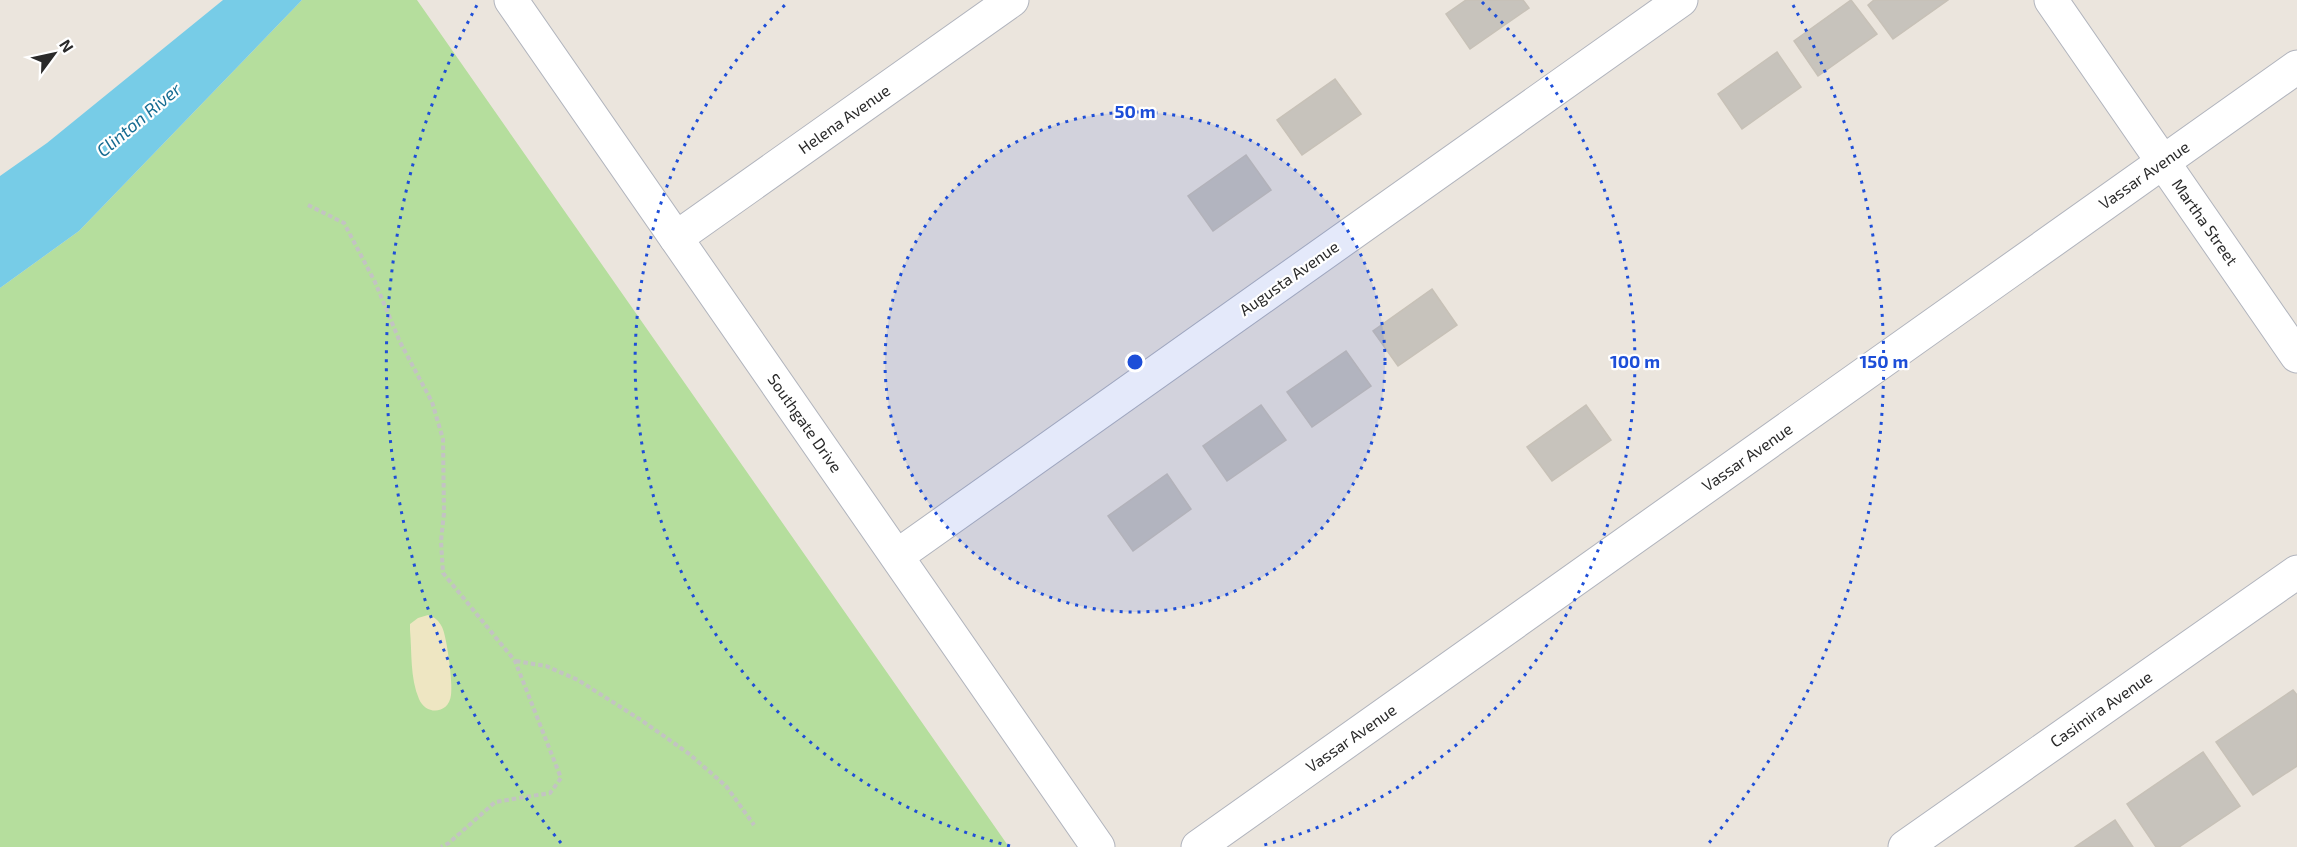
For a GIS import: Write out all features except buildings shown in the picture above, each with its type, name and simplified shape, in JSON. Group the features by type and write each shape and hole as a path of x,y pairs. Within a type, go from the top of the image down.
{"street":[{"name":"Southgate Drive","path":"511,0 1098,847"},
{"name":"Helena Avenue","path":"676,238 1012,0"},
{"name":"Augusta Avenue","path":"897,556 1681,0"},
{"name":"Martha Street","path":"2051,0 2297,356"},
{"name":"Vassar Avenue","path":"1198,847 2297,67"},
{"name":"Casimira Avenue","path":"1905,847 2297,572"}],"path":[{"path":"308,205 344,223 432,402 443,439 444,513 441,541 443,573 515,661 561,778 550,793 495,802 449,843 441,847"},
{"path":"515,661 546,666 578,680 641,720 688,753 726,786 754,825"}],"green space":[{"path":"302,0 417,0 1009,847 0,847 0,288 79,231"}],"sand":[{"path":"428,615 442,627 450,671 449,701 442,709 437,710 427,708 419,699 412,665 410,624"}],"water":[{"name":"Clinton River","path":"223,0 302,0 79,231 0,288 0,176 47,143"}]}
